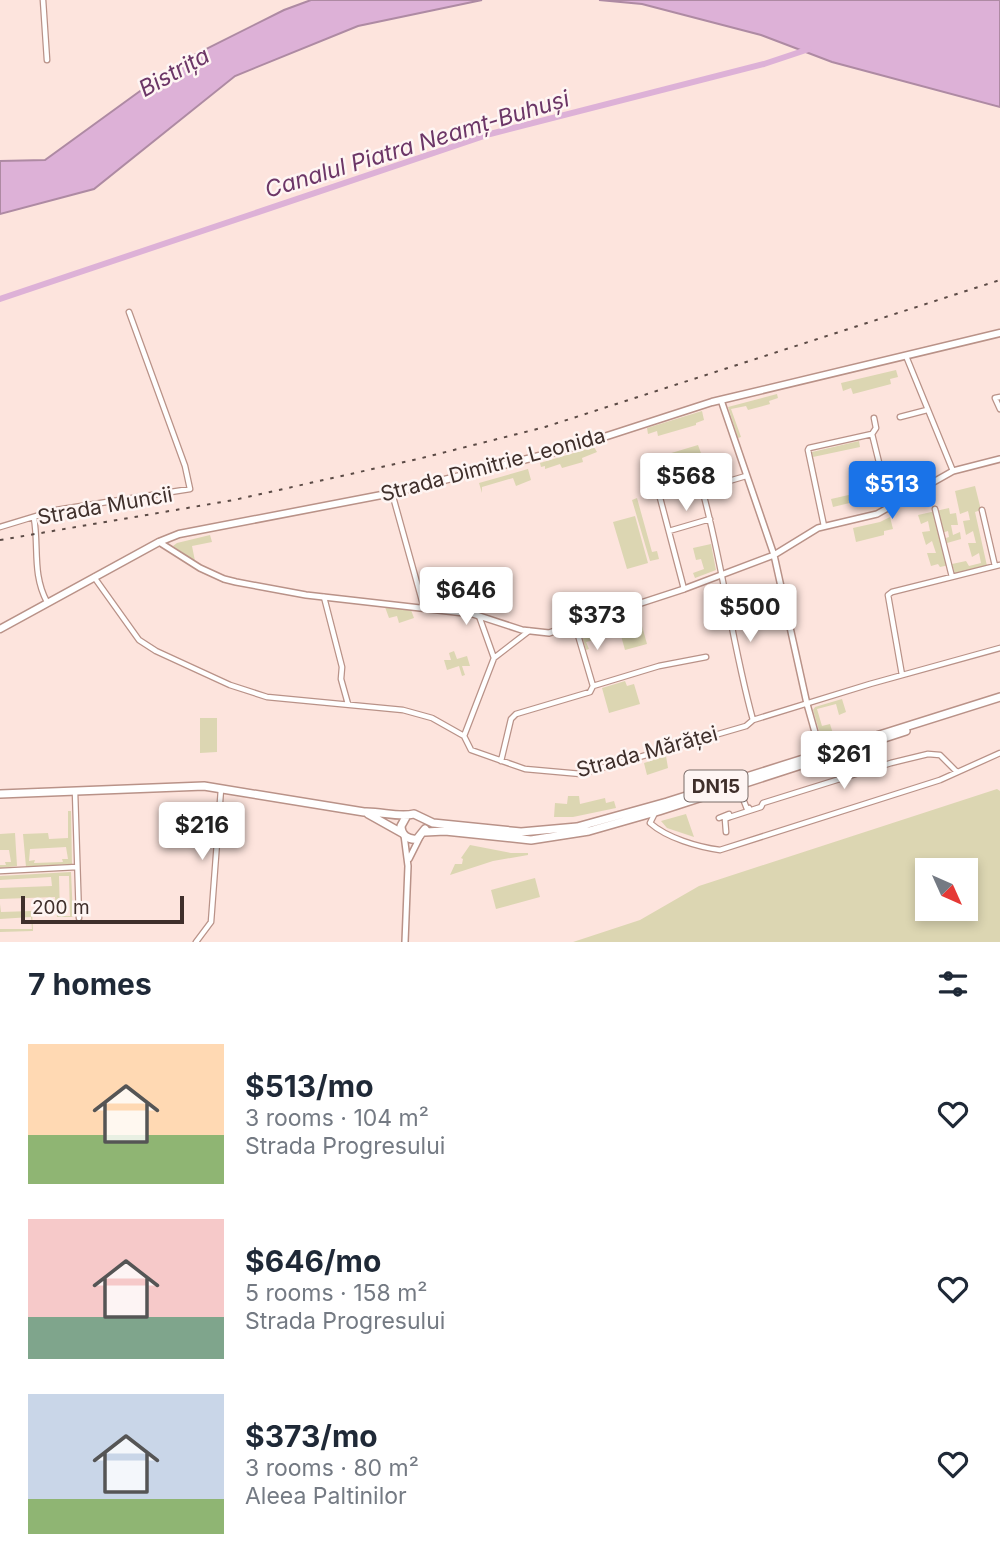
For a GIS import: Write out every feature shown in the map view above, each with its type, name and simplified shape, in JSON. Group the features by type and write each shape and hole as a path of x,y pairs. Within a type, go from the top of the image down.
{"main road":[{"name":"Strada Dimitrie Leonida","path":"0,629 159,542 196,530 392,492 536,457 721,400 1000,333"},
{"name":"DN15","path":"0,794 180,786 221,788 364,812 384,812 406,817 418,815 424,821 521,832 578,827 822,756 1000,699"},
{"name":"DN15","path":"364,812 410,839 445,831 531,840 589,831 656,812 822,756"},
{"path":"403,834 401,822 406,817"},
{"path":"422,835 424,821"}],"street":[{"path":"43,0 47,60"},
{"name":"Strada Muncii","path":"0,527 56,510 190,489 186,466 129,312"},
{"path":"906,356 953,471"},
{"path":"1000,397 995,398 1000,409"},
{"path":"721,400 774,555 807,704 822,756"},
{"path":"900,417 927,410"},
{"path":"824,526 808,450 872,434 876,428 874,418"},
{"path":"872,434 890,508"},
{"path":"159,542 191,563 224,579 324,597 479,616 529,631 549,633 684,589 774,555 824,526 877,514 890,508 953,471 1000,459"},
{"path":"654,475 684,589"},
{"path":"746,476 702,489 753,720"},
{"path":"392,492 424,608"},
{"path":"935,509 952,578"},
{"path":"902,675 888,595 998,566 982,510"},
{"path":"34,518 37,534 34,547 36,565 47,602"},
{"path":"669,531 710,519"},
{"name":"Strada Mărăței","path":"94,577 139,640 156,651 254,694 423,715 464,736 471,750 525,769 581,774 746,726 753,720 902,675 1000,649"},
{"path":"324,597 342,667 341,679 348,704"},
{"path":"479,616 494,658"},
{"path":"501,761 513,716 590,692 593,686 575,625"},
{"path":"464,736 494,658 529,631"},
{"path":"593,686 659,666 706,657"},
{"path":"656,812 650,820 658,830 694,844 720,850 940,780 1000,753"},
{"path":"719,818 891,763 928,754 940,755 957,772"},
{"path":"738,786 747,809"},
{"path":"196,942 211,922 221,788"},
{"path":"75,790 79,918"},
{"path":"726,832 725,819 761,807 763,803"},
{"path":"403,834 408,862 405,942"},
{"path":"408,862 422,835"},
{"path":"0,871 78,867"}],"shaded area":[{"path":"896,370 898,377 890,379 891,384 853,394 851,388 843,391 841,383"},
{"path":"777,394 778,398 769,401 770,404 748,410 746,406 731,409 741,437 738,438 728,407"},
{"path":"702,411 704,420 696,425 658,436 657,431 648,434 647,428"},
{"path":"859,441 860,447 813,457 816,482 812,452"},
{"path":"698,445 702,456 671,466 668,454"},
{"path":"594,447 597,452 582,458 583,462 562,468 560,464 545,469 545,466 541,467 540,463"},
{"path":"704,458 712,482 696,487 689,463"},
{"path":"528,469 531,480 516,486 513,478 482,487 482,493 479,483"},
{"path":"864,474 869,494 861,496 862,500 833,507 831,499 862,492 858,475"},
{"path":"975,486 981,510 975,512 987,566 955,574 952,564 966,561 969,566 981,563 979,553 972,557 968,543 976,543 973,531 966,535 963,521 970,520 968,511 960,514 955,491"},
{"path":"637,498 652,552 657,551 659,559 650,561 632,500"},
{"path":"949,508 950,514 956,513 958,525 951,525 953,535 960,532 961,539 947,543 948,531 941,533 949,565 931,566 927,553 936,553 932,541 926,545 922,532 930,531 928,521 921,524 918,515"},
{"path":"635,516 648,563 627,569 613,522"},
{"path":"890,517 893,529 884,531 884,535 856,542 853,528"},
{"path":"210,535 212,542 192,546 195,561 173,546 177,543"},
{"path":"711,544 716,570 695,578 693,573 704,569 701,559 696,560 693,548"},
{"path":"385,607 411,610 414,618 399,623 397,616 389,618"},
{"path":"589,625 593,638 598,639 586,642 589,649 586,650 580,629"},
{"path":"642,626 647,644 625,650 620,632"},
{"path":"454,651 457,659 467,656 470,666 462,666 465,675 462,676 459,666 447,670 444,660 451,660 449,653"},
{"path":"625,681 627,686 634,684 640,704 609,713 602,688"},
{"path":"842,699 846,712 839,715 836,704 817,709 822,726 830,724 835,740 823,744 813,710"},
{"path":"200,718 217,718 217,752 200,753"},
{"path":"666,756 668,768 647,775 644,763"},
{"path":"997,789 1000,791 1000,942 573,942 640,920 699,886"},
{"path":"568,796 579,796 580,804 605,798 606,803 614,801 616,808 573,817 554,817 555,803 567,804"},
{"path":"68,811 71,811 72,864 26,867 23,834 48,833 49,839 68,838","holes":["66,847 68,859 62,859 63,862 34,863 35,860 29,861 30,849"]},
{"path":"686,814 694,837 667,828 661,821"},
{"path":"15,833 17,866 0,868 0,865 6,865 5,862 11,862 9,850 0,850 0,834"},
{"path":"470,845 528,855 493,861 450,875 455,864 462,864 461,858"},
{"path":"71,872 73,917 57,917 55,897 0,899 0,888 52,886 51,877 0,880 0,876","holes":["59,876 69,876 70,916 60,916"]},
{"path":"535,878 540,897 496,909 491,890"},
{"path":"0,904 1,912 32,911 33,931 0,932 0,929 32,929 31,917 0,919"}],"water":[{"name":"Bistrița","path":"311,0 482,0 358,26 235,76 94,189 0,214 0,161 45,160 180,62 284,10"},
{"path":"599,0 1000,0 1000,107 832,62 761,35 642,4"}],"waterway":[{"name":"Canalul Piatra Neamț-Buhuși","path":"0,299 490,134 764,64 809,49"}],"railway":[{"path":"0,540 234,500 545,427 1000,280"}]}
